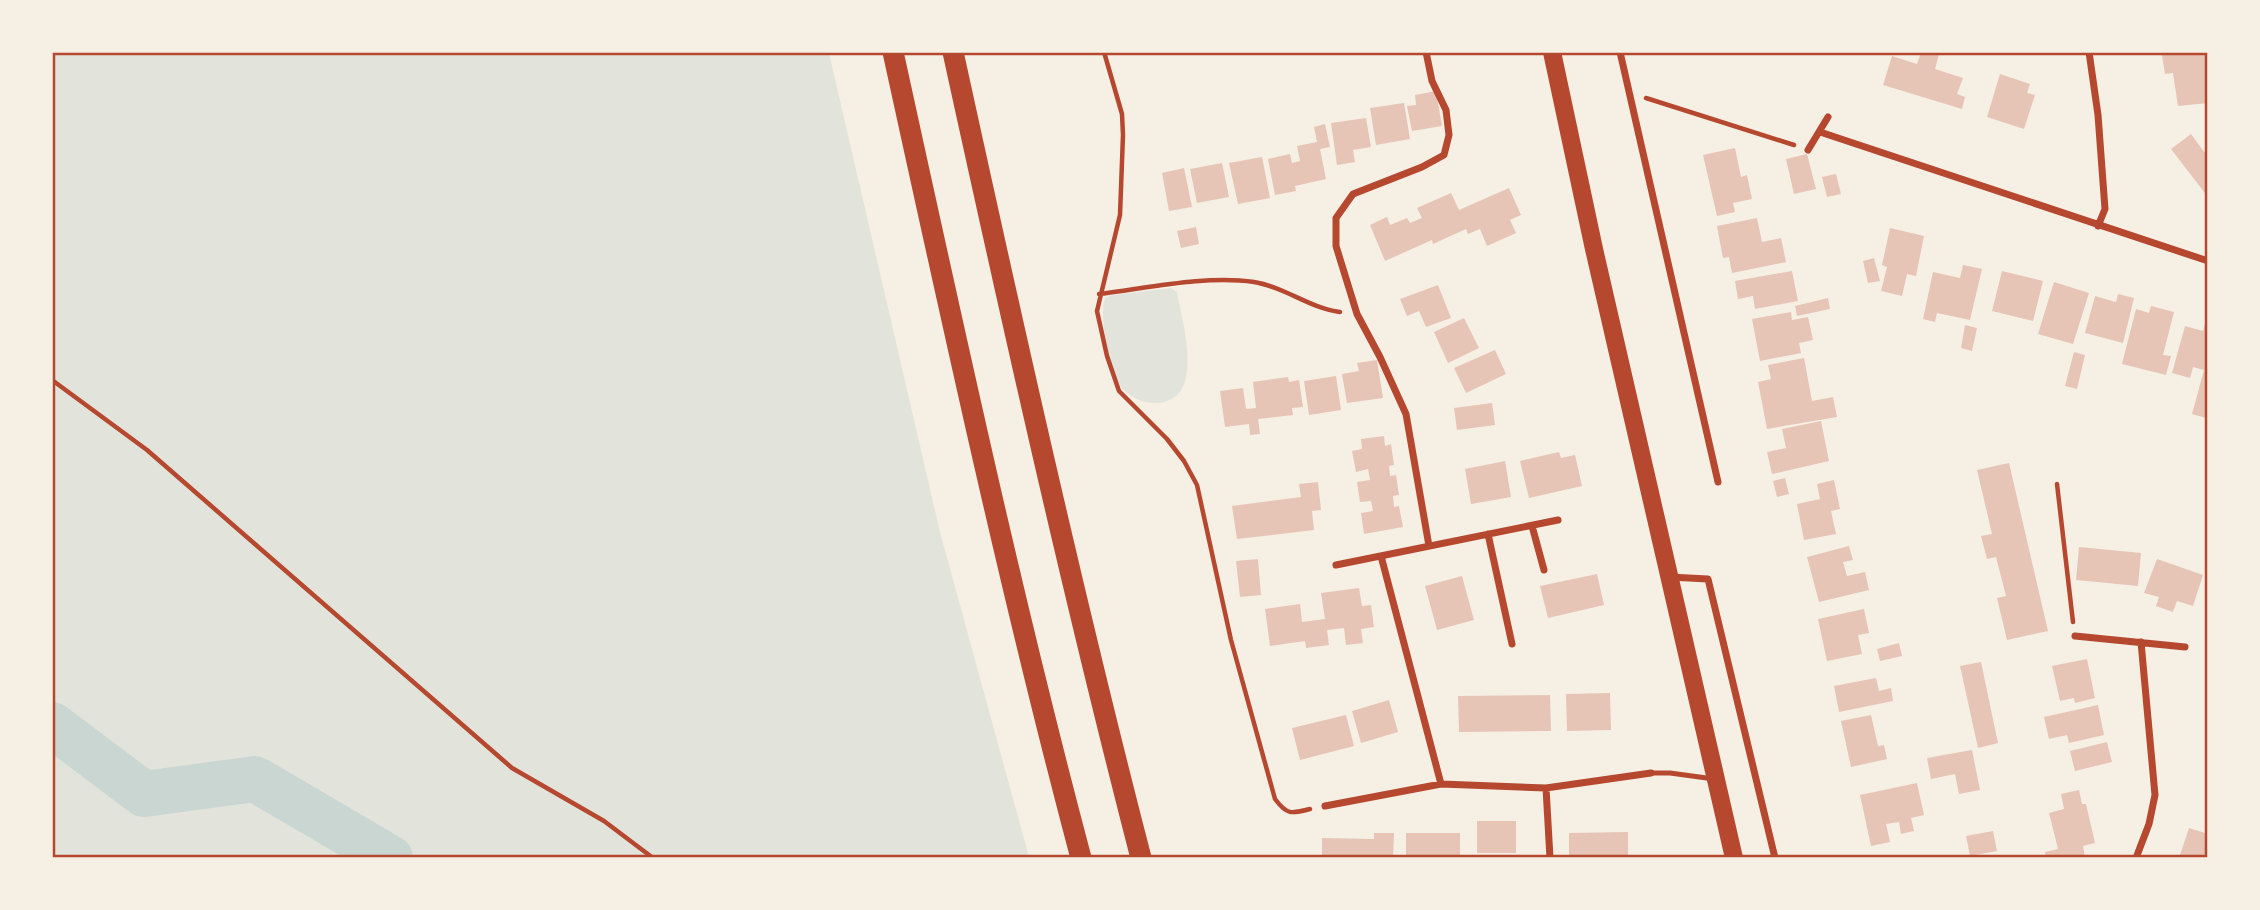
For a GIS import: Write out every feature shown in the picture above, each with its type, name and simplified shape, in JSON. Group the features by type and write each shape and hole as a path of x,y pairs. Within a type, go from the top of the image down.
{"highway":[{"path":"893,52 951,317 1081,858"},
{"path":"953,52 1007,300 1108,731 1141,858"}],"main road":[{"path":"1552,52 1668,577 1734,858"}],"street":[{"path":"1426,52 1432,81 1446,110 1449,135 1444,155 1422,167 1353,194 1336,218 1336,246 1356,314 1380,357 1406,414 1429,546"},
{"path":"1620,52 1718,482"},
{"path":"2089,52 2098,115 2105,209 2098,226"},
{"path":"1808,150 1828,117"},
{"path":"1820,132 2207,261"},
{"path":"1336,565 1558,520"},
{"path":"1532,526 1544,570"},
{"path":"1488,534 1512,644"},
{"path":"1381,556 1441,784"},
{"path":"1668,577 1708,579 1774,858"},
{"path":"2075,636 2185,647"},
{"path":"2136,858 2149,824 2155,795 2141,642"},
{"path":"1325,806 1441,784 1546,788 1651,773"},
{"path":"1546,788 1550,858"}],"lane":[{"path":"1651,773 1716,780"}],"path":[{"path":"1104,52 1122,114 1119,215 1097,311 1107,356 1118,391 1167,439 1184,461 1197,485 1231,640 1275,799 1283,809 1293,814 1325,806"},
{"path":"1628,92 1808,150"},
{"path":"1099,294 1220,280 1255,282 1282,289 1326,310 1356,314"},
{"path":"52,380 148,450 512,768 604,821 653,858"},
{"path":"2057,484 2075,636"}],"shaded area":[{"path":"52,53 829,53 940,532 1029,857 57,858 53,854"},
{"path":"1171,288 1177,292 1185,334 1186,377 1183,387 1169,400 1161,403 1141,401 1124,390 1114,372 1104,331 1105,298"}],"building":[{"path":"1921,52 1939,54 1935,69 1963,78 1957,94 1965,97 1962,109 1883,85 1892,56 1917,64"},
{"path":"2182,52 2208,53 2208,103 2178,106 2173,73 2165,74 2162,55"},
{"path":"2000,74 2030,84 2027,93 2035,95 2024,129 1987,117"},
{"path":"1436,91 1442,126 1412,131 1407,106 1416,105 1415,95"},
{"path":"1404,103 1410,139 1376,145 1370,108"},
{"path":"1366,118 1371,147 1353,150 1355,162 1337,165 1331,123"},
{"path":"1325,124 1330,147 1320,149 1326,179 1295,186 1296,191 1275,195 1268,159 1290,154 1292,163 1300,161 1297,146 1317,142 1314,127"},
{"path":"2191,134 2204,152 2208,149 2208,197 2171,149"},
{"path":"1735,148 1741,177 1747,175 1752,199 1733,203 1735,212 1717,216 1703,155"},
{"path":"1807,154 1816,189 1794,194 1786,159"},
{"path":"1262,157 1270,198 1238,204 1229,163"},
{"path":"1222,163 1229,197 1197,203 1190,169"},
{"path":"1184,168 1192,207 1169,211 1162,173"},
{"path":"1836,174 1841,194 1827,197 1822,177"},
{"path":"1509,188 1521,215 1510,220 1516,233 1487,246 1480,229 1468,234 1466,229 1433,244 1432,240 1385,261 1370,225 1387,217 1390,225 1407,218 1410,223 1422,218 1417,208 1451,193 1459,210"},
{"path":"1757,218 1762,242 1781,238 1786,262 1732,273 1729,257 1723,258 1717,226"},
{"path":"1196,227 1199,244 1181,248 1177,231"},
{"path":"1890,228 1924,236 1916,276 1907,274 1902,296 1881,291 1887,267 1882,265"},
{"path":"1874,258 1880,281 1868,283 1863,261"},
{"path":"1963,265 1982,269 1970,320 1937,313 1935,322 1923,319 1933,272 1960,278"},
{"path":"1792,271 1798,301 1755,309 1753,296 1738,299 1735,281"},
{"path":"2002,271 2043,281 2033,321 1992,311"},
{"path":"2054,282 2089,293 2073,344 2038,334"},
{"path":"1438,285 1451,318 1426,327 1419,311 1407,316 1400,299"},
{"path":"2118,294 2134,298 2123,343 2085,333 2095,296 2116,302"},
{"path":"1828,298 1830,309 1797,316 1795,306"},
{"path":"2151,306 2174,312 2163,355 2171,356 2166,375 2122,364 2136,309 2149,313"},
{"path":"1791,312 1792,320 1808,317 1813,340 1799,343 1801,353 1760,361 1752,319"},
{"path":"2207,317 2206,418 2192,414 2204,370 2193,367 2190,378 2172,373 2185,326 2203,331"},
{"path":"1464,318 1479,348 1448,363 1434,332"},
{"path":"1965,325 1977,328 1972,351 1961,348"},
{"path":"1495,350 1506,374 1466,393 1454,368"},
{"path":"2074,352 2085,355 2077,389 2065,386"},
{"path":"1804,358 1812,401 1833,397 1837,417 1767,429 1758,382 1771,379 1768,365"},
{"path":"1377,360 1383,398 1347,403 1342,374 1359,371 1357,363"},
{"path":"1336,376 1341,410 1309,415 1304,381"},
{"path":"1288,377 1289,382 1299,380 1303,407 1292,408 1293,415 1258,419 1260,434 1250,435 1249,424 1225,427 1220,391 1243,388 1246,409 1256,408 1253,382"},
{"path":"1492,403 1495,425 1457,430 1454,408"},
{"path":"1821,421 1829,461 1772,474 1767,452 1786,448 1782,429"},
{"path":"1384,436 1385,446 1391,444 1394,465 1389,466 1390,476 1396,475 1399,495 1393,496 1394,507 1399,506 1403,527 1364,534 1361,513 1373,511 1371,501 1360,502 1357,482 1370,480 1368,469 1356,472 1352,451 1362,449 1361,439"},
{"path":"1559,452 1561,458 1575,455 1582,486 1529,498 1520,461"},
{"path":"1505,461 1511,497 1471,504 1465,469"},
{"path":"2009,463 2048,631 2007,640 1997,598 2006,596 1996,557 1987,559 1981,536 1992,534 1977,470"},
{"path":"1785,478 1789,494 1777,497 1773,481"},
{"path":"1834,480 1840,509 1831,511 1836,534 1804,540 1797,504 1820,499 1817,484"},
{"path":"1318,482 1321,510 1312,511 1314,530 1237,539 1232,506 1301,497 1299,484"},
{"path":"1849,546 1853,560 1843,562 1847,576 1865,572 1869,590 1819,602 1807,557"},
{"path":"2079,547 2141,553 2138,586 2076,580"},
{"path":"1258,559 1261,595 1240,597 1236,561"},
{"path":"2157,559 2203,575 2193,606 2177,601 2173,612 2156,606 2159,597 2144,593"},
{"path":"1597,574 1604,605 1548,618 1540,586"},
{"path":"1462,576 1474,620 1437,630 1425,586"},
{"path":"1359,588 1362,606 1371,605 1374,627 1361,629 1363,643 1346,645 1344,628 1327,630 1329,645 1306,648 1305,641 1270,646 1265,609 1300,604 1302,622 1325,619 1321,593"},
{"path":"1864,609 1869,633 1858,635 1862,654 1827,661 1818,619"},
{"path":"1899,643 1902,656 1880,661 1877,649"},
{"path":"2087,659 2095,698 2075,703 2074,698 2060,701 2052,666"},
{"path":"1981,662 1998,743 1978,748 1960,666"},
{"path":"1876,678 1879,691 1891,688 1893,701 1839,712 1834,686"},
{"path":"1610,693 1611,730 1567,731 1566,694"},
{"path":"1550,695 1551,731 1459,732 1458,696"},
{"path":"1389,700 1398,732 1361,743 1352,711"},
{"path":"2098,705 2104,735 2069,743 2067,735 2049,739 2044,717"},
{"path":"1346,715 1354,746 1300,760 1292,728"},
{"path":"1871,715 1878,746 1884,745 1887,759 1851,767 1841,721"},
{"path":"2107,742 2112,762 2075,771 2070,751"},
{"path":"1972,750 1980,790 1959,794 1955,774 1931,779 1927,758"},
{"path":"1917,783 1924,815 1911,818 1914,831 1901,834 1899,822 1886,824 1890,842 1871,846 1860,795"},
{"path":"2079,790 2082,804 2086,804 2095,843 2083,846 2085,858 2046,858 2045,852 2058,849 2049,813 2064,809 2061,794"},
{"path":"1477,821 1516,821 1516,853 1477,853"},
{"path":"2189,828 2208,834 2207,858 2179,858"},
{"path":"1993,831 1997,851 1970,856 1966,836"},
{"path":"1628,832 1628,858 1569,858 1569,833"},
{"path":"1374,833 1394,833 1393,858 1322,858 1322,838 1374,839"},
{"path":"1406,833 1460,833 1460,858 1406,858"}],"waterway":[{"path":"52,725 144,794 255,779 390,858"}]}
